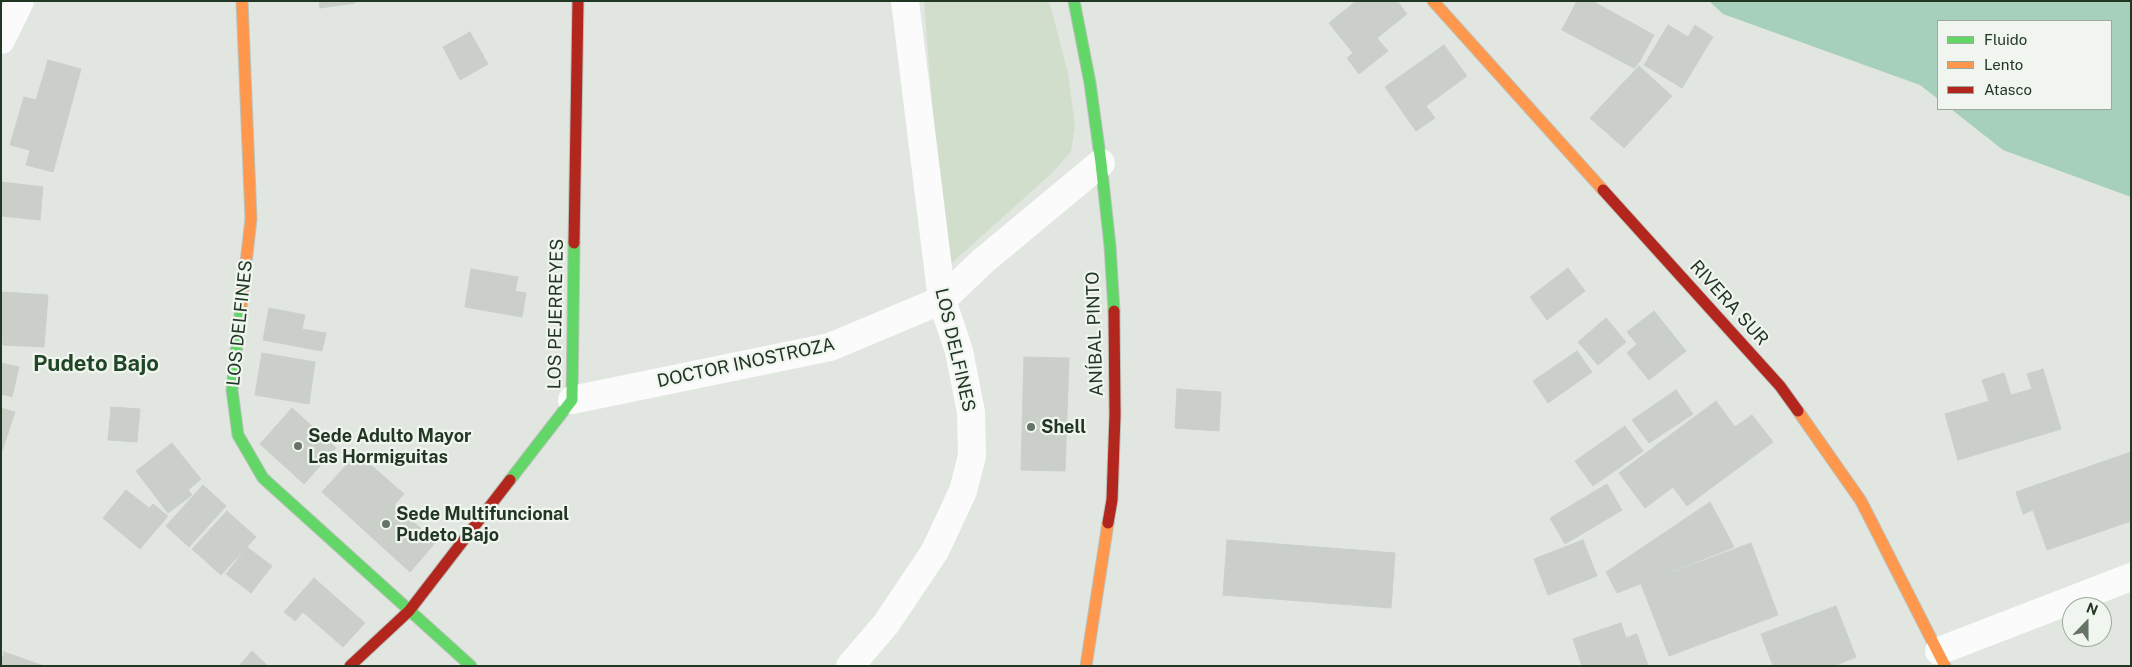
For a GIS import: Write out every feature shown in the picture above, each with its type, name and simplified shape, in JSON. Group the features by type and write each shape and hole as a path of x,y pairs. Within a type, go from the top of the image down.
{"street":[{"path":"1,40 20,1"},
{"name":"LOS DELFINES","path":"242,1 252,219 232,390 238,435 263,478 471,666"},
{"name":"LOS PEJERREYES","path":"350,666 409,611 572,400 578,1"},
{"name":"LOS DELFINES","path":"850,666 886,624 935,551 950,523 963,491 972,456 971,412 959,351 942,300 905,1"},
{"name":"ANÍBAL PINTO","path":"1074,1 1090,84 1101,163 1110,246 1113,303 1115,416 1112,500 1086,666"},
{"name":"RIVERA SUR","path":"1433,1 1780,386 1861,500 1942,658"},
{"name":"DOCTOR INOSTROZA","path":"572,400 830,347 942,300 983,260 1101,163"},
{"path":"1942,658 2131,577"}],"shaded area":[{"path":"924,1 1049,1 1068,73 1075,126 1071,152 1050,175 945,269"},
{"path":"1709,1 2131,1 2131,197 2003,150 1952,110 2112,110 2112,20 1937,20 1937,98 1920,85 1723,14"}],"building":[{"path":"319,1 355,1 355,3 320,8"},
{"path":"1356,1 1397,1 1407,14 1377,38 1388,51 1359,74 1347,58 1353,53 1329,23"},
{"path":"1577,1 1592,1 1654,35 1640,61 1634,68 1562,30"},
{"path":"1668,25 1688,37 1695,25 1713,37 1682,88 1644,65"},
{"path":"470,32 488,64 460,80 443,47"},
{"path":"1444,45 1467,76 1426,106 1435,118 1416,131 1385,87"},
{"path":"48,60 81,69 53,172 26,165 30,150 10,145 24,97 36,100"},
{"path":"1639,66 1672,96 1624,148 1590,118"},
{"path":"1,182 43,187 40,220 1,216"},
{"path":"1568,268 1585,291 1547,320 1530,297"},
{"path":"471,269 518,277 515,291 526,293 522,317 465,307"},
{"path":"1,292 48,295 44,347 3,345"},
{"path":"269,308 305,315 302,329 326,333 322,351 263,340"},
{"path":"1654,311 1686,351 1649,380 1627,353 1637,344 1627,332"},
{"path":"1606,318 1626,342 1598,365 1578,342"},
{"path":"1577,351 1592,372 1548,403 1533,381"},
{"path":"262,353 315,362 309,404 255,395"},
{"path":"1024,357 1069,358 1065,471 1021,470"},
{"path":"1,363 19,367 12,397 1,394"},
{"path":"2043,369 2061,429 1958,460 1945,414 1989,401 1982,380 2004,373 2011,395 2032,389 2027,374"},
{"path":"1177,389 1221,392 1219,431 1175,428"},
{"path":"1676,390 1693,414 1649,443 1632,420"},
{"path":"1716,401 1735,427 1752,415 1773,442 1687,506 1673,487 1645,508 1619,473"},
{"path":"111,407 140,409 137,442 108,440"},
{"path":"1,408 15,412 2,451 1,451"},
{"name":"Sede Adulto Mayor Las Hormiguitas","path":"292,408 336,448 304,484 260,444"},
{"path":"1625,426 1643,451 1593,486 1575,461"},
{"path":"172,443 201,479 188,490 192,495 168,513 136,471"},
{"path":"2131,452 2131,521 2047,550 2033,510 2023,514 2016,492"},
{"name":"Sede Multifuncional Pudeto Bajo","path":"357,453 404,494 394,505 436,542 410,572 322,492"},
{"path":"1607,484 1622,510 1565,544 1550,518"},
{"path":"203,485 226,506 189,547 166,526"},
{"path":"126,490 149,508 153,504 168,516 140,549 103,518"},
{"path":"1710,502 1734,547 1617,593 1606,572"},
{"path":"227,511 256,537 221,575 192,549"},
{"path":"1227,540 1395,553 1391,608 1223,595"},
{"path":"1583,540 1597,576 1548,595 1534,559"},
{"path":"1751,543 1778,615 1669,656 1641,584"},
{"path":"247,547 272,566 251,593 226,574"},
{"path":"314,578 365,623 343,647 303,612 295,621 284,612"},
{"path":"1836,606 1856,657 1834,666 1773,666 1761,634"},
{"path":"1621,623 1626,638 1637,634 1648,666 1582,666 1573,639"},
{"path":"252,651 268,666 239,666"},
{"path":"4,652 44,666 1,666"}],"traffic: fast":[{"path":"1074,1 1090,83 1101,163 1110,246 1114,311"},
{"path":"510,480 572,400 574,243"},
{"path":"241,306 232,390 238,435 263,478 471,666"}],"traffic: slow":[{"path":"241,306 251,219 242,1"},
{"path":"1433,1 1603,190"},
{"path":"1798,411 1861,501 1945,666"},
{"path":"1086,666 1108,523"}],"traffic: jam":[{"path":"574,243 578,1"},
{"path":"1603,190 1780,386 1798,411"},
{"path":"1108,523 1112,500 1115,415 1114,311"},
{"path":"350,666 409,611 510,480"}],"place":[{"name":"Shell","path":"1031,427"},
{"name":"Sede Adulto Mayor Las Hormiguitas","path":"298,446"},
{"name":"Sede Multifuncional Pudeto Bajo","path":"386,524"}],"district":[{"name":"Pudeto Bajo","path":"96,364"}]}
